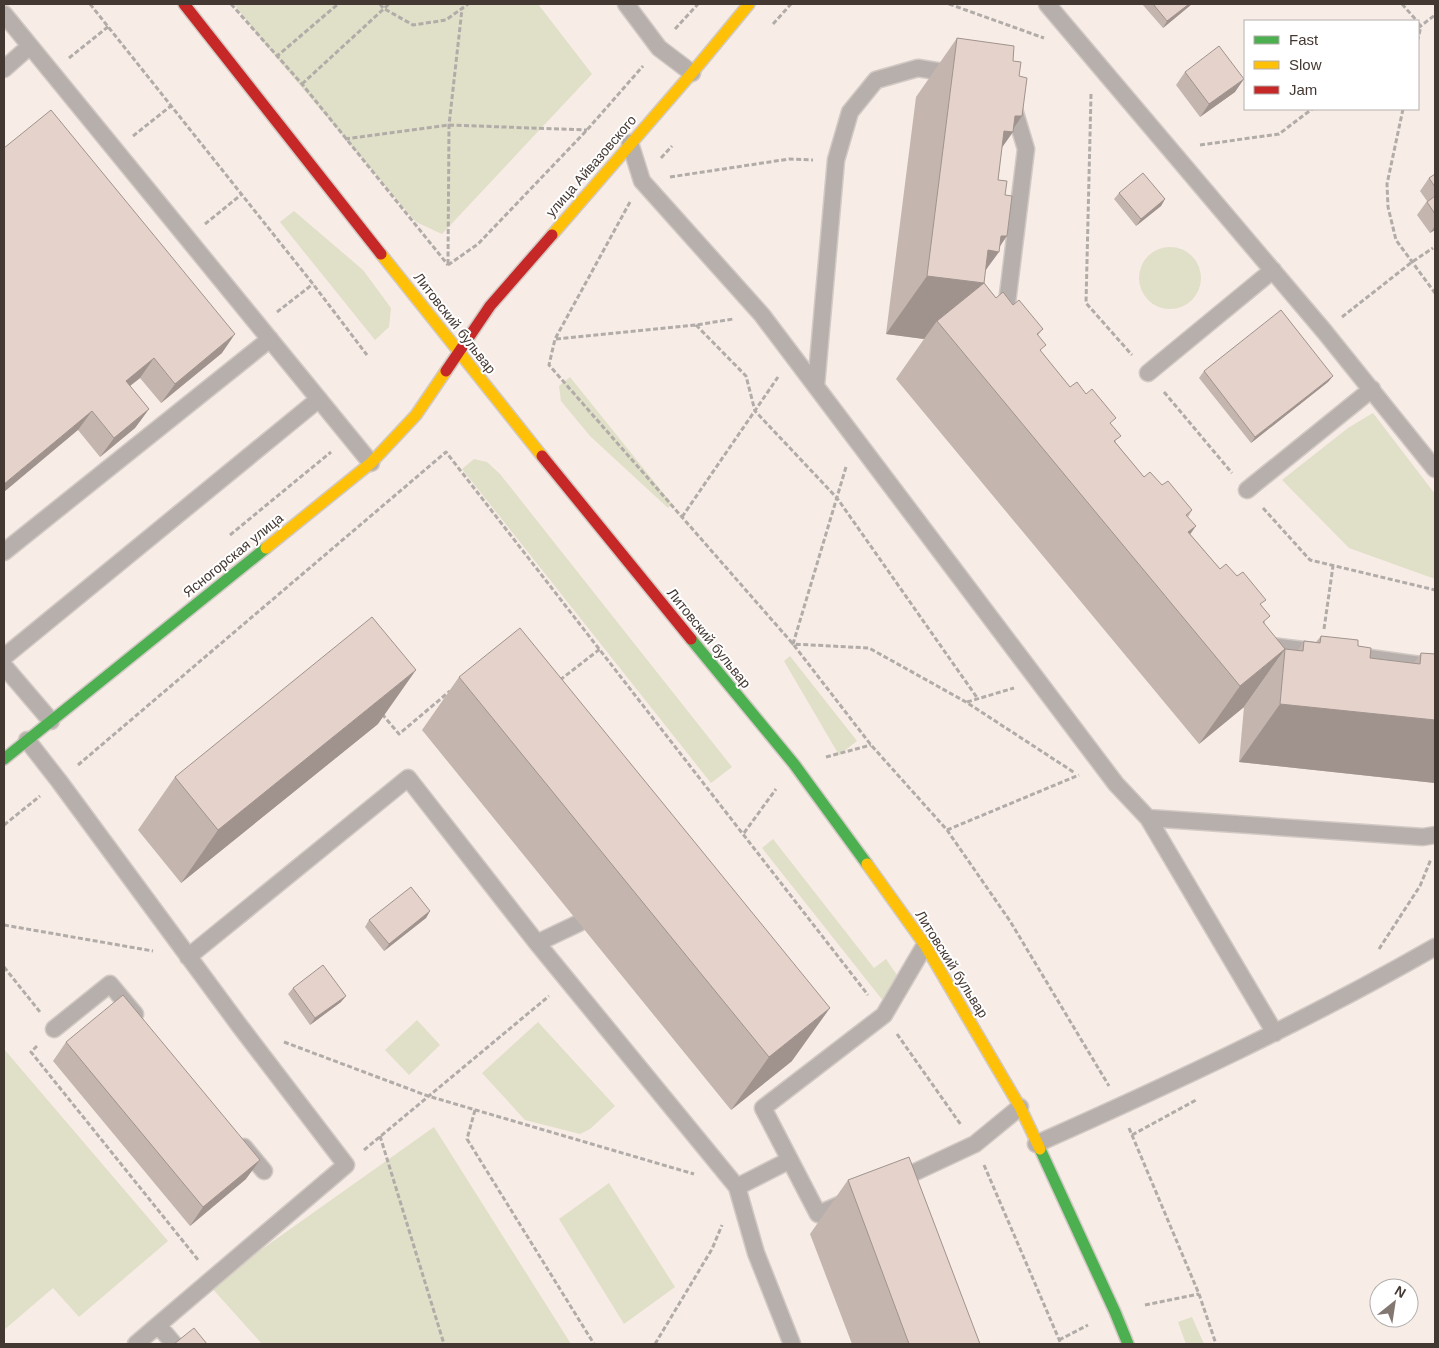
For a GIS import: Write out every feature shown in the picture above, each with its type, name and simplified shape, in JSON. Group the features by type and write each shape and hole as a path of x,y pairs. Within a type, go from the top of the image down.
{"main road":[{"name":"Литовский бульвар","path":"184,4 458,352 794,764 925,945 1020,1107 1128,1344"},
{"name":"улица Айвазовского","path":"458,352 490,306 692,73 749,4"},
{"name":"Ясногорская улица","path":"4,759 371,464 416,414 458,352"}],"lane":[{"path":"626,4 659,48 692,73"},
{"path":"1047,4 1324,331 1435,469"},
{"path":"4,14 371,464"},
{"path":"4,69 30,46"},
{"path":"816,386 836,160 850,112 876,80 918,68 973,76"},
{"path":"997,94 1013,106 1026,148 1005,320 1017,335"},
{"path":"630,143 642,181 762,315 1116,784 1148,818 1275,1033"},
{"path":"1148,373 1273,270"},
{"path":"4,552 270,339"},
{"path":"1247,490 1372,389"},
{"path":"4,658 319,399"},
{"path":"1258,631 1271,646 1435,667"},
{"path":"4,666 52,721"},
{"path":"27,740 188,957 346,1165 136,1344"},
{"path":"188,957 408,778 537,943 737,1187 756,1252 792,1344"},
{"path":"1148,818 1423,837 1435,835"},
{"path":"537,943 579,923"},
{"path":"861,1196 818,1214 763,1108 884,1015 925,945"},
{"path":"1036,1144 1275,1033 1435,947"},
{"path":"54,1028 110,984 147,1029"},
{"path":"885,1190 975,1144 1020,1107"},
{"path":"233,1133 264,1171"},
{"path":"737,1187 790,1160"},
{"path":"158,1325 174,1344"}],"path":[{"path":"90,4 172,105 367,355"},
{"path":"231,4 276,57 302,84 448,265"},
{"path":"276,57 338,4"},
{"path":"380,4 383,8 413,25 446,20 468,4"},
{"path":"302,84 389,4"},
{"path":"448,265 478,244 587,130 698,4"},
{"path":"949,4 1047,40"},
{"path":"1402,4 1415,20"},
{"path":"448,265 449,125 462,9"},
{"path":"1419,23 1435,14"},
{"path":"51,72 109,26"},
{"path":"1092,56 1086,303 1310,560 1435,590"},
{"path":"115,150 172,105"},
{"path":"1171,150 1280,134 1311,110"},
{"path":"1403,110 1387,184 1388,207 1396,240 1435,293"},
{"path":"345,139 449,125 587,130"},
{"path":"642,181 789,159"},
{"path":"187,238 242,194"},
{"path":"1324,331 1412,262 1434,248"},
{"path":"259,326 313,284"},
{"path":"555,339 696,325 762,315"},
{"path":"696,325 746,376 755,411 837,498 978,699"},
{"path":"682,517 793,356"},
{"path":"549,366 793,644 872,745 947,830 1010,921 1119,1107 1195,1285 1216,1344"},
{"path":"793,644 854,438"},
{"path":"4,825 59,781 446,452 884,1015 975,1144 1061,1344"},
{"path":"1321,652 1333,566"},
{"path":"793,644 869,648 966,702 1079,775 1116,784"},
{"path":"553,685 600,649"},
{"path":"966,702 1038,680"},
{"path":"380,711 399,734 456,686"},
{"path":"947,830 1079,775"},
{"path":"1374,955 1420,886 1432,855"},
{"path":"4,925 188,957"},
{"path":"4,968 54,1028 31,1052 213,1278"},
{"path":"346,1165 568,981"},
{"path":"284,1042 428,1096 700,1176"},
{"path":"475,1110 467,1139 594,1344"},
{"path":"380,1136 444,1344"},
{"path":"655,1344 712,1249 737,1187"}],"green space":[{"path":"234,4 538,4 592,74 442,234 416,222 264,43"},
{"path":"294,211 363,270 391,308 389,327 375,340 280,222"},
{"path":"1170,247 1182,250 1192,256 1198,266 1201,278 1198,290 1192,300 1182,306 1170,309 1158,306 1148,300 1142,290 1139,278 1142,266 1148,256 1158,250"},
{"path":"570,377 672,504 668,508 590,436 561,401 559,386"},
{"path":"1373,413 1435,494 1435,579 1349,548 1282,480 1348,428"},
{"path":"474,459 487,462 500,474 732,767 711,783 462,469"},
{"path":"790,656 857,741 839,755 784,661"},
{"path":"773,839 874,968 886,959 901,981 884,1002 762,848"},
{"path":"417,1020 440,1045 409,1075 385,1050"},
{"path":"538,1022 615,1106 590,1129 580,1134 525,1120 482,1073"},
{"path":"4,1049 168,1241 79,1317 53,1288 4,1330"},
{"path":"434,1127 571,1344 262,1344 210,1286"},
{"path":"609,1183 675,1287 624,1324 559,1219"},
{"path":"1192,1317 1204,1344 1186,1344 1178,1322"}],"building":[{"path":"1153,4 1189,4 1167,21"},
{"path":"957,38 1014,46 1013,61 1021,62 1019,76 1027,78 1022,116 1015,116 1013,132 1004,131 998,180 1007,181 1005,195 1012,196 1007,236 1001,236 999,252 988,250 984,283 927,276"},
{"path":"1219,46 1244,79 1209,104 1185,72"},
{"path":"51,110 235,334 175,384 154,358 126,381 149,409 114,438 92,411 4,484 4,148"},
{"path":"1143,173 1165,199 1141,219 1119,193"},
{"path":"1435,174 1435,187 1429,178"},
{"path":"1435,196 1435,214 1427,202"},
{"path":"984,283 996,298 1003,292 1013,305 1019,300 1043,329 1037,334 1046,345 1040,350 1070,387 1077,382 1086,394 1092,389 1116,418 1110,423 1121,436 1114,441 1144,477 1150,472 1162,485 1168,481 1192,510 1186,515 1196,526 1188,532 1220,569 1226,564 1237,576 1243,572 1266,600 1260,604 1270,616 1263,622 1285,649 1240,686 937,321"},
{"path":"1281,310 1333,376 1255,437 1204,371"},
{"path":"372,617 416,670 218,830 175,777"},
{"path":"520,628 830,1008 769,1057 459,677"},
{"path":"1321,636 1358,640 1358,646 1371,648 1370,658 1420,664 1421,653 1435,654 1435,720 1280,704 1285,649 1303,651 1304,641 1320,643"},
{"path":"411,887 430,911 389,944 369,920"},
{"path":"323,965 346,996 315,1018 293,988"},
{"path":"123,995 260,1160 203,1207 66,1042"},
{"path":"909,1157 980,1344 909,1344 848,1180"},
{"path":"194,1328 207,1344 174,1344"}],"traffic: fast":[{"path":"4,759 266,548"},
{"path":"691,639 794,764 867,864"},
{"path":"1040,1149 1128,1344"}],"traffic: slow":[{"path":"552,235 749,4"},
{"path":"381,254 542,456"},
{"path":"266,548 371,463 416,415 446,371"},
{"path":"867,864 925,945 1020,1107 1040,1149"}],"traffic: jam":[{"path":"184,4 381,254"},
{"path":"446,371 490,306 552,235"},
{"path":"542,456 691,639"}]}
